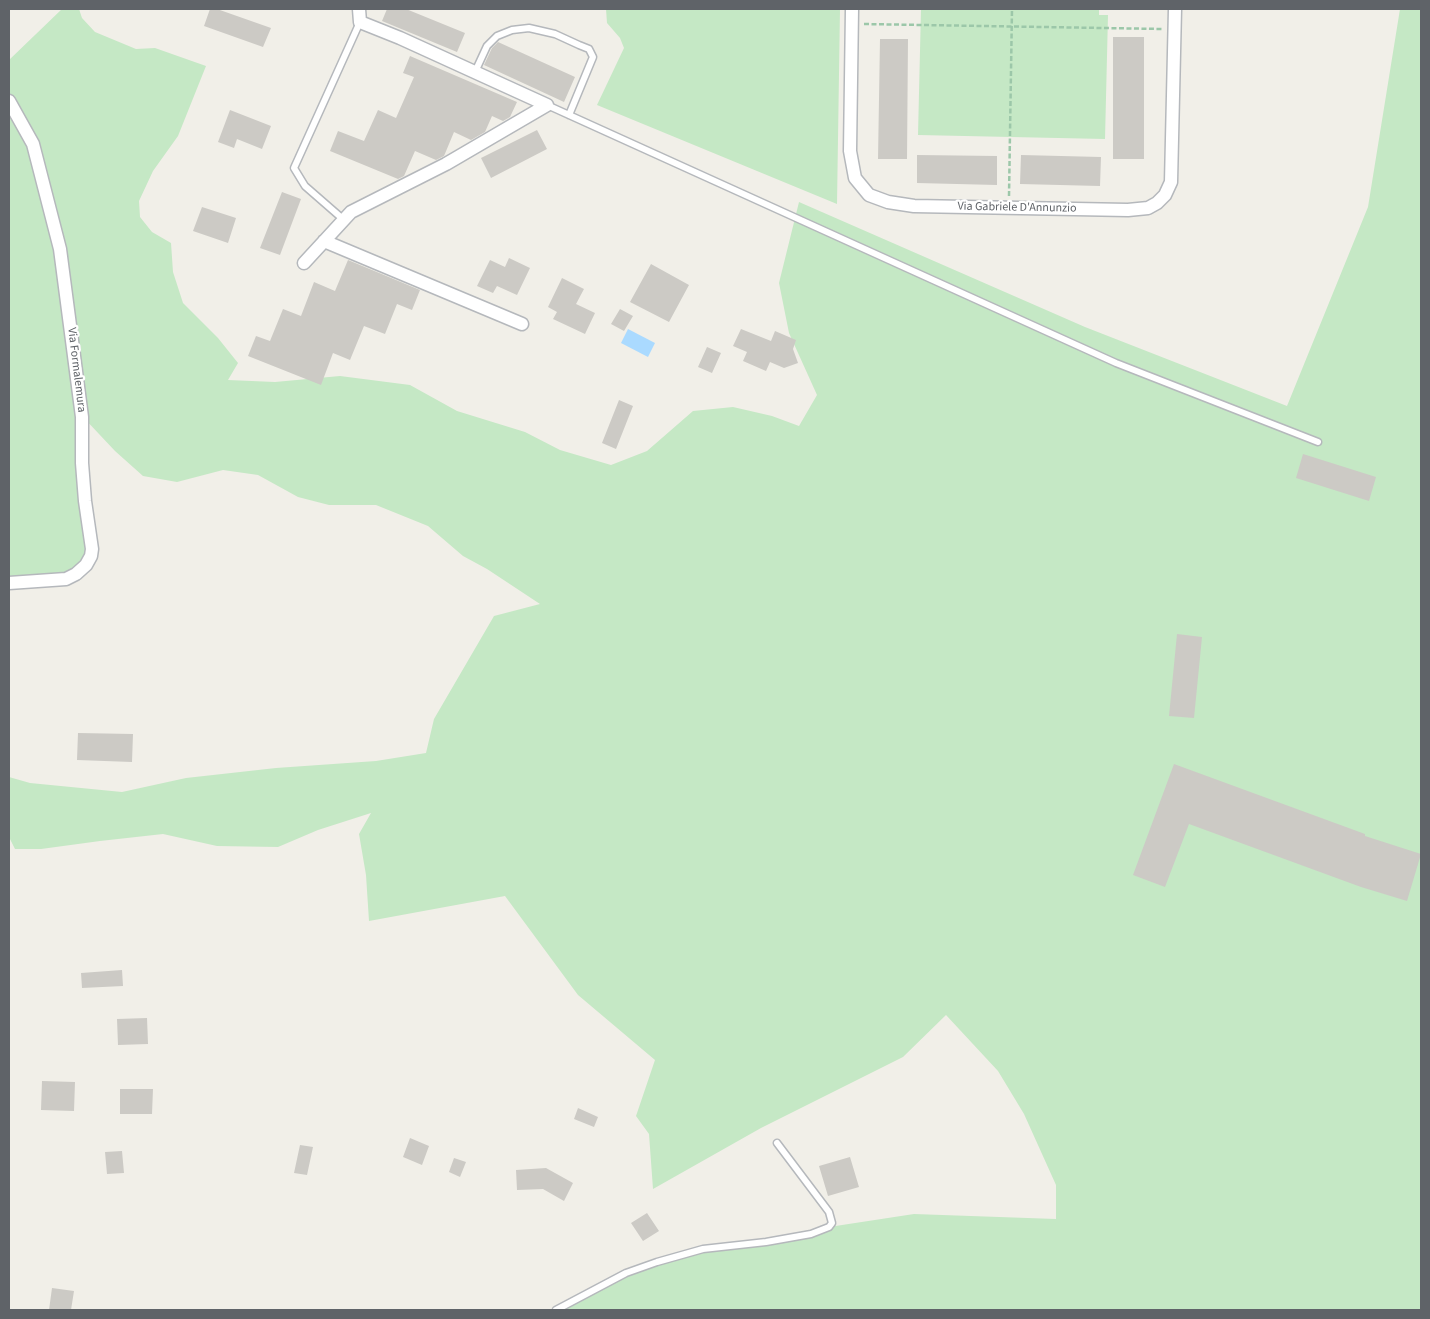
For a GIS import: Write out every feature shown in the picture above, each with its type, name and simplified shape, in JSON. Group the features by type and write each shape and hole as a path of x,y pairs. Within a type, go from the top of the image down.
{"street":[{"path":"359,9 360,22 547,105"},
{"name":"Via Gabriele D'Annunzio","path":"852,9 849,144 854,174 863,189 876,198 900,204 1139,209 1152,206 1162,200 1168,190 1172,177 1175,9"},
{"name":"Via Formalemura","path":"9,101 33,144 60,249 82,417 84,482 92,549 91,556 86,565 76,574 66,579 9,583"},
{"path":"304,263 351,212 446,164 547,105"},
{"path":"324,241 522,324"}],"lane":[{"path":"344,220 305,186 294,168 360,22"},
{"path":"475,72 487,46 497,36 512,30 529,28 555,34 589,49 593,56 569,115"},
{"path":"547,105 1116,363 1318,442"},
{"path":"556,1310 626,1273 657,1262 703,1249 766,1242 811,1234 829,1227 832,1223 829,1212 777,1144"}],"path":[{"path":"1009,207 1012,9"},
{"path":"852,23 1175,30"}],"green space":[{"path":"62,9 79,9 82,18 95,32 136,49 155,48 206,66 178,136 153,171 139,201 140,217 152,232 171,243 173,272 183,303 218,338 238,363 228,380 275,382 340,376 410,385 457,411 525,432 560,450 611,465 647,451 693,411 733,407 772,416 799,426 817,395 789,333 779,283 799,202 1085,327 1287,406 1368,207 1400,9 1421,9 1421,1310 556,1310 626,1273 703,1249 766,1242 829,1227 914,1214 1056,1219 1056,1185 1024,1114 998,1071 946,1015 903,1057 761,1128 653,1189 649,1134 636,1116 655,1060 578,995 505,896 369,921 366,875 359,834 371,813 318,830 278,847 217,846 163,834 41,849 15,849 9,837 9,777 30,783 122,792 186,778 276,768 376,761 426,753 434,719 494,616 540,604 487,569 463,556 428,526 376,505 329,505 298,497 258,475 223,470 177,482 143,476 115,451 83,417 92,549 76,574 9,583 9,60"},
{"path":"606,9 840,9 837,204 597,105 624,48 620,38 607,23"},
{"path":"921,9 1099,9 1099,15 1108,15 1105,139 918,135"}],"water":[{"path":"628,329 655,343 648,357 621,343"}],"building":[{"path":"210,9 217,9 271,28 263,47 204,26"},
{"path":"387,9 406,9 465,33 457,52 382,21"},
{"path":"1113,37 1144,37 1144,159 1113,159"},
{"path":"880,39 908,39 907,159 878,159"},
{"path":"498,42 575,77 564,102 484,65 492,48"},
{"path":"410,56 517,102 510,117 503,121 492,116 485,132 471,140 454,132 444,156 436,160 415,151 404,176 398,179 330,151 338,131 364,141 378,110 396,118 414,77 403,73"},
{"path":"230,110 271,126 262,149 237,139 234,148 218,142"},
{"path":"537,130 547,149 491,178 481,158"},
{"path":"917,155 997,156 997,185 917,183"},
{"path":"1021,155 1101,157 1100,186 1020,184"},
{"path":"282,192 301,199 280,255 260,248"},
{"path":"202,207 236,218 228,243 193,231"},
{"path":"509,258 530,268 517,295 497,286 493,293 477,286 490,260 505,267"},
{"path":"348,260 420,290 412,310 397,304 385,334 364,326 350,360 333,353 321,385 248,356 256,336 270,341 283,309 301,316 314,282 335,291"},
{"path":"651,264 689,285 669,322 630,302"},
{"path":"562,278 584,289 576,304 595,313 585,334 553,319 557,312 548,307"},
{"path":"620,309 633,316 624,331 611,324"},
{"path":"741,329 771,341 775,331 796,340 793,349 798,363 784,368 770,362 766,371 743,361 747,352 733,346"},
{"path":"707,347 721,353 712,373 698,367"},
{"path":"619,400 633,406 616,449 602,443"},
{"path":"1303,454 1376,477 1369,501 1296,478"},
{"path":"1177,634 1202,637 1194,718 1169,716"},
{"path":"78,733 133,734 132,762 77,760"},
{"path":"1174,764 1365,834 1365,836 1421,854 1407,901 1361,887 1189,824 1165,887 1133,875"},
{"path":"122,970 123,986 82,988 81,973"},
{"path":"147,1018 148,1044 118,1045 117,1019"},
{"path":"42,1081 75,1082 74,1111 41,1110"},
{"path":"120,1089 153,1089 152,1114 120,1114"},
{"path":"578,1108 598,1117 594,1127 574,1119"},
{"path":"410,1138 429,1146 422,1165 403,1157"},
{"path":"300,1145 313,1147 307,1175 294,1173"},
{"path":"122,1151 124,1173 107,1174 105,1152"},
{"path":"850,1157 859,1187 828,1196 819,1166"},
{"path":"454,1158 466,1162 460,1177 449,1172"},
{"path":"546,1168 573,1183 564,1201 543,1189 517,1190 516,1170"},
{"path":"647,1213 659,1231 643,1241 631,1223"},
{"path":"52,1288 74,1291 71,1310 49,1310"}]}
